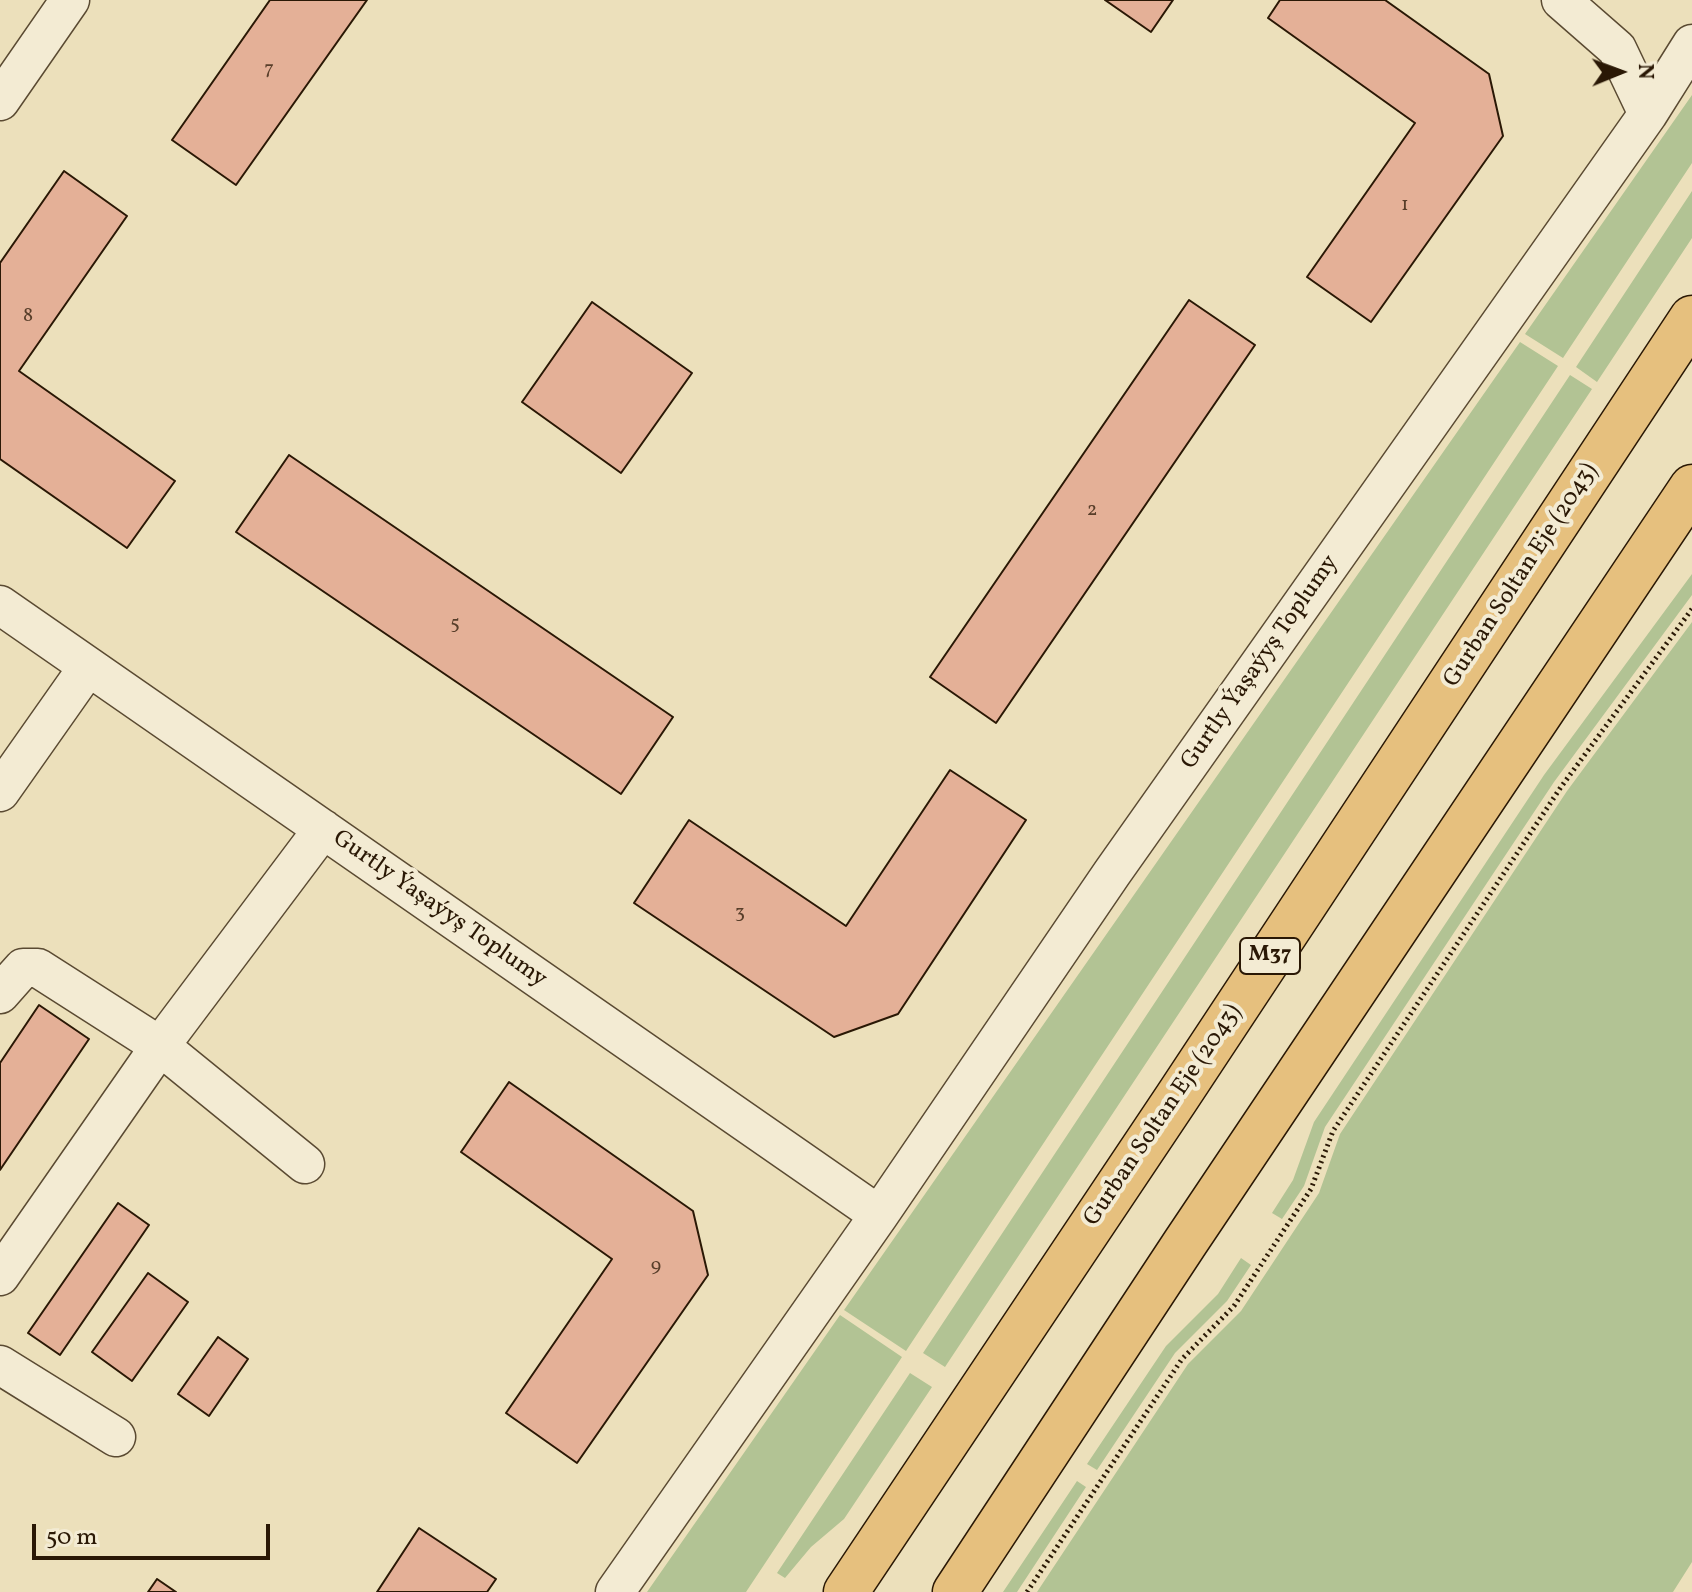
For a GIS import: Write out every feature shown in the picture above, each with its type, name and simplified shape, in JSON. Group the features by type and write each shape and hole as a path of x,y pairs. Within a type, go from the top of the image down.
{"highway":[{"name":"Gurban Soltan Eje (2043)","path":"846,1592 1692,318"},
{"path":"955,1592 1692,487"},
{"path":"1575,664 1673,564 1692,538"}],"street":[{"path":"0,101 70,0"},
{"path":"1561,0 1617,49 1648,114"},
{"name":"Gurtly Ýaşaýyş Toplumy","path":"615,1592 879,1215 1112,873 1648,114 1692,44"},
{"name":"Gurtly Ýaşaýyş Toplumy","path":"0,605 879,1215"},
{"path":"0,792 88,667"},
{"path":"0,1276 160,1046 323,829"},
{"path":"0,994 23,968 38,968 160,1046 305,1164"},
{"path":"0,1365 116,1437"}],"path":[{"path":"1027,1592 1182,1359 1234,1306 1311,1189 1333,1131 1561,787 1692,609"}],"green space":[{"path":"1692,95 1692,163 1563,358 1525,334"},
{"path":"1692,191 1692,238 1597,382 1576,367"},
{"path":"1520,342 1558,366 906,1351 844,1310"},
{"path":"1570,375 1592,389 945,1367 923,1353"},
{"path":"1692,574 1692,595 1554,782 1325,1127 1304,1186 1282,1219 1272,1213 1293,1180 1314,1122 1544,775"},
{"path":"1692,622 1692,1562 1673,1592 1037,1592 1188,1364 1241,1311 1319,1193 1340,1134 1567,791"},
{"path":"1241,1258 1251,1265 1227,1301 1175,1353 1097,1470 1087,1464 1166,1346 1218,1294"},
{"path":"840,1315 902,1357 746,1592 647,1592"},
{"path":"910,1373 932,1387 844,1519 811,1547 785,1578 777,1573"},
{"path":"1077,1481 1086,1487 1017,1592 1003,1592"}],"building":[{"path":"270,0 367,0 236,185 172,140"},
{"path":"1105,0 1173,0 1151,32"},
{"path":"1280,0 1385,0 1489,74 1503,136 1371,322 1307,277 1415,123 1268,18"},
{"path":"64,171 127,216 19,371 175,481 127,548 0,459 0,263"},
{"path":"1189,300 1255,345 996,723 930,677"},
{"path":"592,302 692,373 621,473 522,402"},
{"path":"289,455 673,717 621,794 236,532"},
{"path":"950,770 1026,820 898,1014 834,1037 634,903 689,820 846,926"},
{"path":"39,1005 89,1039 0,1170 0,1063"},
{"path":"509,1082 693,1211 708,1275 577,1463 506,1413 612,1259 461,1152"},
{"path":"118,1203 149,1225 60,1355 28,1333"},
{"path":"148,1273 188,1302 132,1381 92,1352"},
{"path":"218,1337 248,1359 209,1416 178,1394"},
{"path":"419,1528 496,1579 487,1592 377,1592"},
{"path":"157,1579 176,1592 148,1592"}]}
